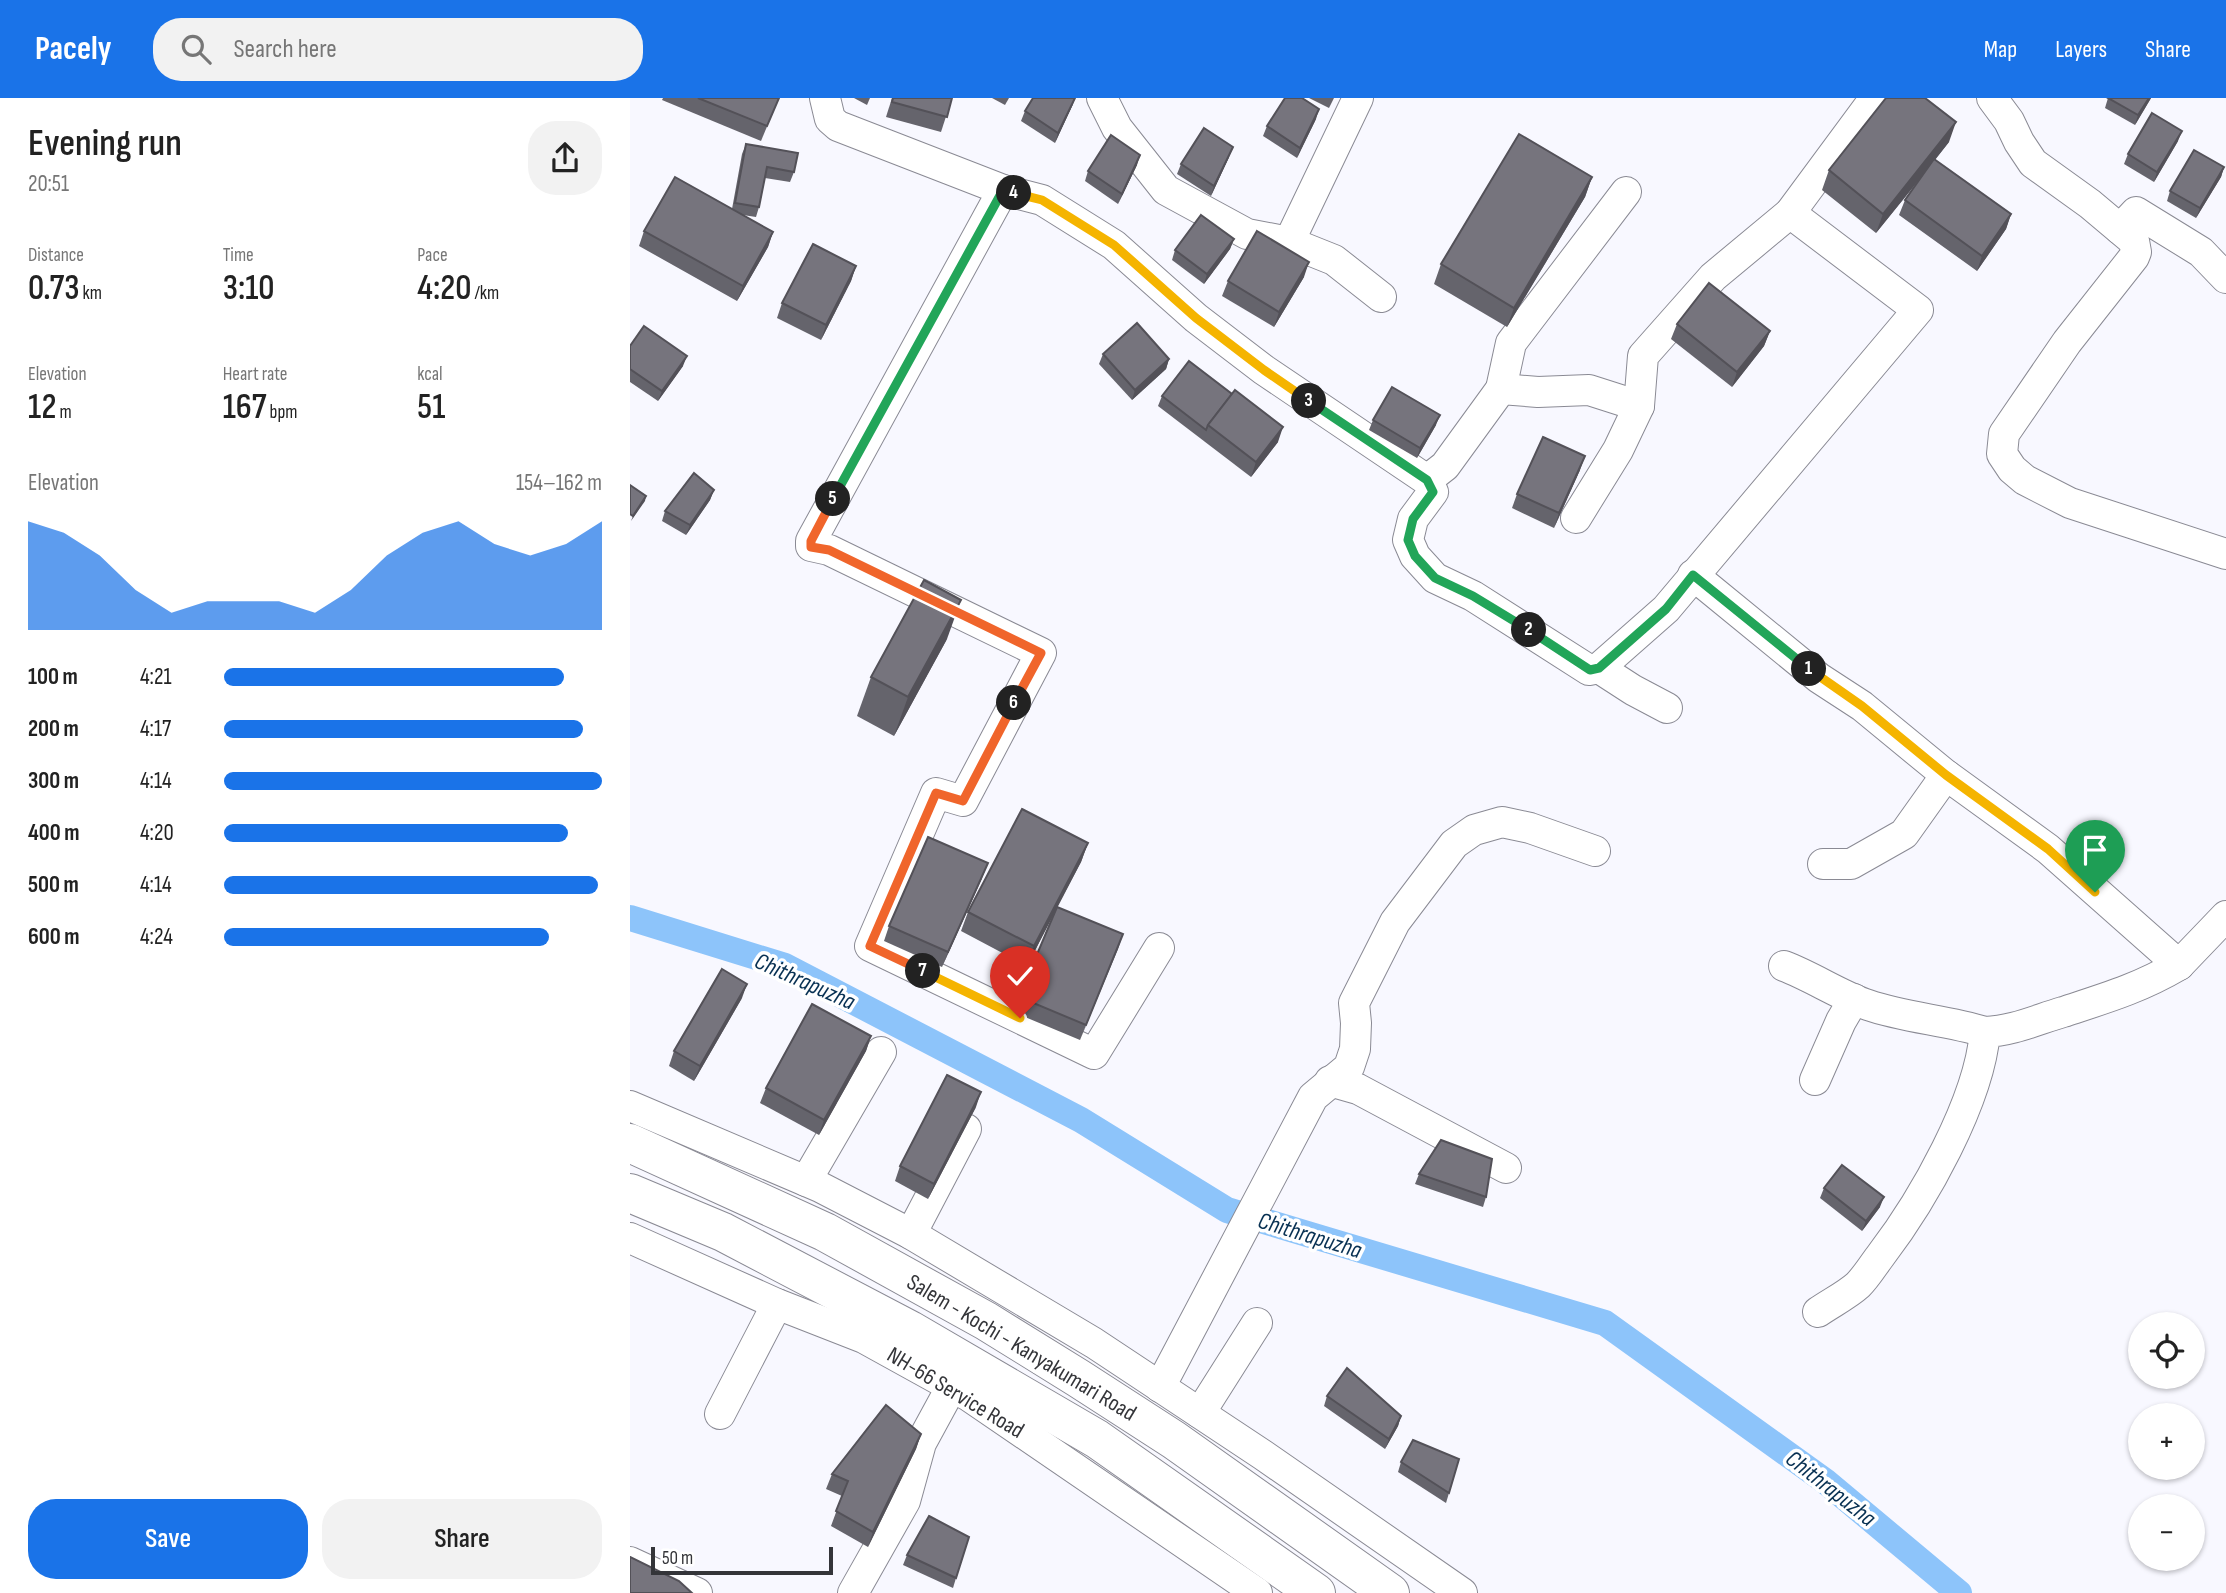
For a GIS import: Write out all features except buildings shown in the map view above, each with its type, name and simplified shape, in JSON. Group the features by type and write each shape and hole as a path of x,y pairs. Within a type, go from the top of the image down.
{"highway":[{"name":"Salem - Kochi - Kanyakumari Road","path":"630,1143 825,1232 986,1321 1174,1440 1338,1578 1390,1593"},
{"name":"Salem - Kochi - Kanyakumari Road","path":"630,1193 723,1232 922,1337 1097,1439 1316,1593"}],"street":[{"path":"825,98 830,119 838,126 1003,190 1042,200 1114,245 1196,318 1254,363 1427,480 1433,492 1413,519 1408,540 1415,556 1435,578 1473,596 1590,670 1599,668 1666,609 1918,310 1790,213"},
{"path":"1101,98 1117,128 1166,190 1247,234 1289,242 1334,261 1381,297"},
{"path":"1289,242 1358,98"},
{"path":"1576,518 1618,450 1639,406 1643,356 1713,277 1790,213 1875,98"},
{"path":"1992,98 2009,121 2033,163 2090,204 2134,241 2136,252 2067,342 2004,434 2002,454 2012,469 2025,480 2070,503 2226,554"},
{"path":"1003,190 810,543 811,547 829,550 1041,653 963,801 936,793 870,946 1094,1054 1159,948"},
{"path":"1427,480 1445,466 1502,390 1511,343 1626,192"},
{"path":"2120,229 2136,212 2201,252 2226,278"},
{"path":"1502,390 1589,390 1639,406"},
{"path":"1693,575 1819,678 1862,706 1946,775 2048,849 2179,965"},
{"path":"1599,668 1667,708"},
{"path":"1823,864 1851,864 1904,834 1946,775"},
{"path":"1160,1387 1312,1097 1349,1067 1356,1049 1354,1003 1395,922 1454,844 1474,830 1502,822 1530,828 1595,851"},
{"path":"1784,965 1854,999 1892,1013 1984,1032 2007,1031 2150,982 2179,965 2226,916"},
{"path":"1815,1080 1841,1021 1854,999"},
{"path":"1818,1312 1858,1285 1904,1225 1935,1171 1967,1103 1983,1049 1984,1032"},
{"path":"806,1181 881,1052"},
{"path":"1330,1081 1358,1089 1506,1167"},
{"path":"630,1106 806,1181 911,1234 1094,1343 1462,1593"},
{"path":"911,1234 966,1129"},
{"name":"NH-66 Service Road","path":"630,1238 777,1304 864,1338 952,1386 1257,1593"},
{"path":"720,1414 777,1304"},
{"path":"1200,1413 1257,1323"},
{"path":"853,1593 905,1501 921,1443 952,1386"},
{"path":"630,1562 697,1593"}],"waterway":[{"name":"Chithrapuzha","path":"630,918 785,966 1081,1120 1227,1210 1605,1323 1825,1481 1959,1593"}],"route":[{"path":"1020,1018 870,946 936,793 963,801 1041,653 829,550 811,547 810,543 1003,190 1042,200 1114,245 1196,318 1264,370 1427,480 1433,492 1413,519 1408,540 1415,556 1435,578 1473,596 1590,670 1599,668 1666,609 1693,575 1819,678 1862,706 1946,775 2048,849 2095,892"}]}
